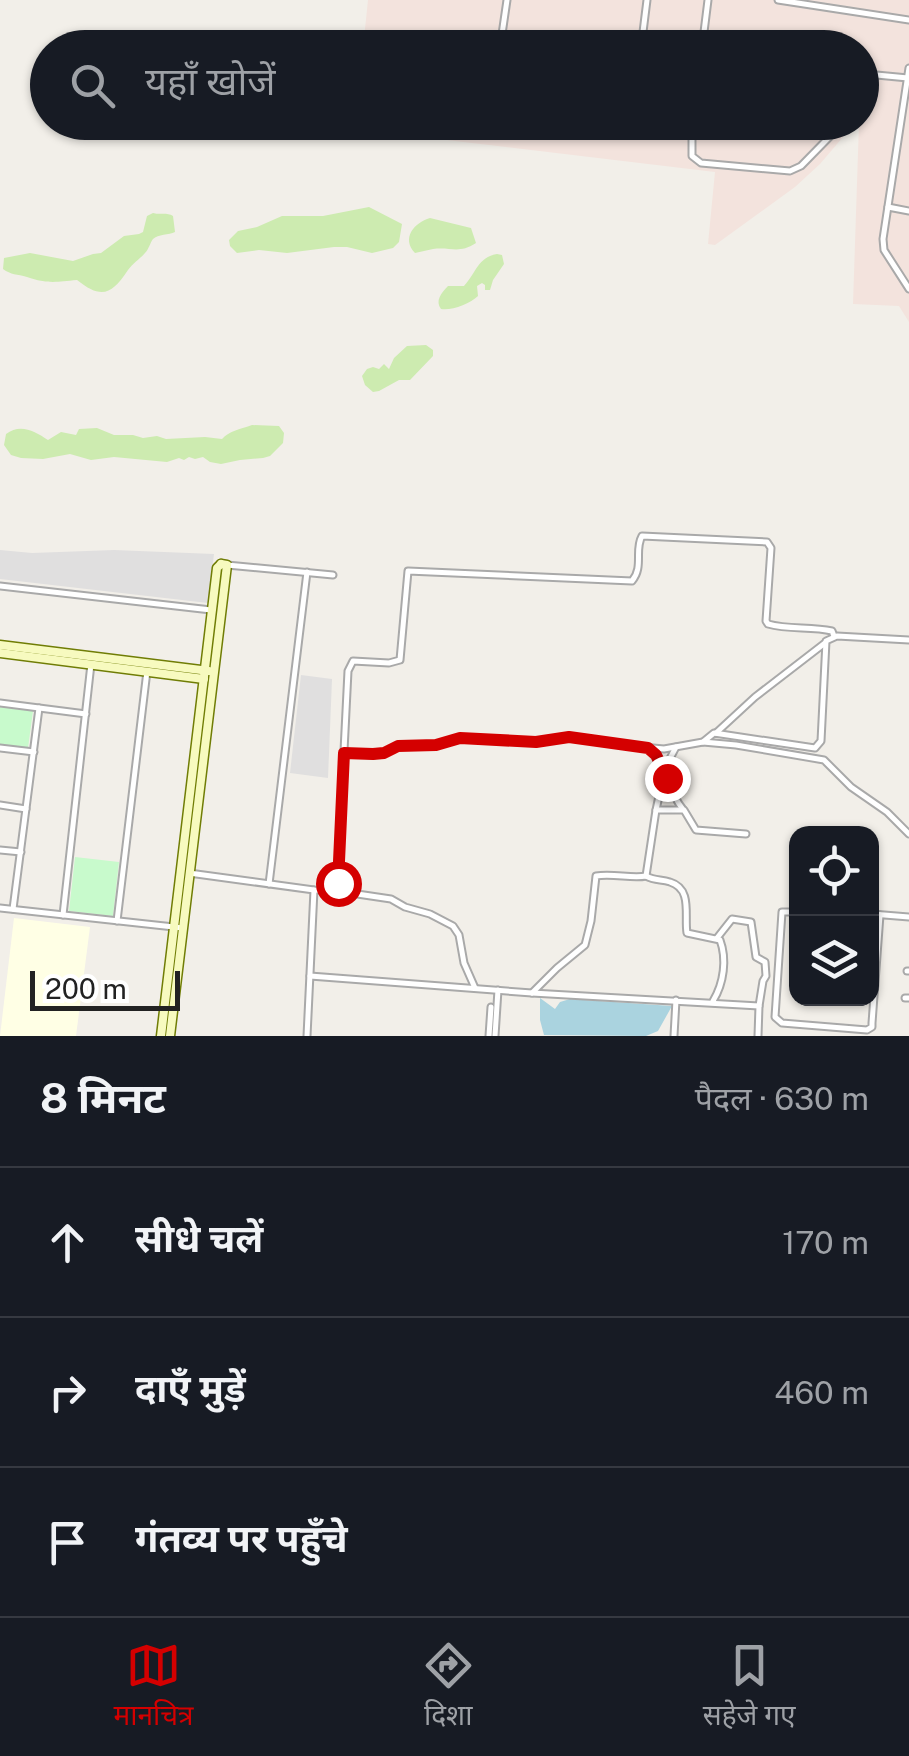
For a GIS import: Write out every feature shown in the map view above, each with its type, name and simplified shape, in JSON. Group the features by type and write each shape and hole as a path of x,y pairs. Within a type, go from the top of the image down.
{"street":[{"path":"503,30 507,0"},
{"path":"643,30 647,0"},
{"path":"704,30 708,0"},
{"path":"778,0 909,20"},
{"path":"909,68 883,245 909,289"},
{"path":"879,75 908,78"},
{"path":"692,140 692,156 696,160 790,172 826,140"},
{"path":"888,207 909,211"},
{"path":"337,891 350,664 400,660 407,575 412,570 632,581 638,573 642,536 767,542 771,548 768,624 824,629 834,636"},
{"path":"170,1036 217,612 218,568 220,564 333,575"},
{"path":"269,884 307,572"},
{"path":"0,586 217,612"},
{"path":"703,742 755,696 834,636 909,640"},
{"path":"715,733 818,747 825,643"},
{"path":"0,645 209,676"},
{"path":"0,653 209,676"},
{"path":"63,915 91,664"},
{"path":"117,921 147,670"},
{"path":"161,1036 190,874 209,676"},
{"path":"0,703 86,714"},
{"path":"13,909 39,708"},
{"path":"344,753 384,753 398,746 436,745 460,738 536,742 569,737 648,748 703,742 736,745 824,760 850,787 887,812 909,834"},
{"path":"646,876 664,772 676,747"},
{"path":"0,748 34,752"},
{"path":"648,748 656,755 696,830 746,834"},
{"path":"0,805 26,809"},
{"path":"656,810 684,810"},
{"path":"0,850 20,852"},
{"path":"190,874 337,891 391,900 430,914 453,926 476,988"},
{"path":"532,993 584,946 596,876 646,876 674,883 683,891 688,934 717,938 722,943 721,986 713,1002"},
{"path":"307,1036 314,890"},
{"path":"0,908 179,928"},
{"path":"789,912 782,912 775,1013 779,1022 870,1029 880,914 909,917"},
{"path":"717,938 732,919 749,920 752,924 756,957 765,962 766,972 758,1036"},
{"path":"766,972 779,970"},
{"path":"766,972 778,978"},
{"path":"310,976 760,1006"},
{"path":"492,1036 498,990"},
{"path":"674,1036 676,1000"},
{"path":"491,1007 492,1036"}],"shaded area":[{"path":"368,0 909,0 909,322 899,306 853,304 858,140 879,140 879,30 365,30"},
{"path":"446,140 840,140 795,187 715,245 708,244 715,172"},
{"path":"0,550 214,554 208,603 0,579"},
{"path":"301,675 332,679 328,778 290,773"},
{"path":"14,918 90,927 76,1036 0,1036"}],"green space":[{"path":"369,207 402,224 399,242 393,248 372,253 334,247 287,253 237,253 230,246 229,240 238,231 282,216 323,216"},
{"path":"147,216 173,216 175,232 153,239 106,292 93,290 77,280 40,281 3,269 4,258 30,253 73,261 101,253 124,236 143,232"},
{"path":"430,218 471,228 476,243 460,249 415,253 409,242 411,232"},
{"path":"502,255 504,264 490,290 485,290 482,283 477,286 478,296 470,302 441,309 439,300 448,286 464,286 481,262"},
{"path":"426,345 433,350 433,356 410,380 399,380 373,392 365,385 362,376 367,369 379,369 384,364 389,369 407,346"},
{"path":"252,425 279,426 284,433 283,443 270,456 221,464 203,457 167,462 114,457 91,460 70,454 21,458 11,455 4,445 6,434 17,429 33,431 48,440 61,432 76,435 79,429 97,428 114,435 143,438 222,439"},
{"path":"0,707 33,711 28,748 0,744"},
{"path":"75,857 119,862 113,916 69,911"}],"water":[{"path":"540,998 555,1009 560,1002 570,999 672,1006 658,1031 646,1036 544,1035"}],"route":[{"path":"338,883 344,753 384,753 398,746 436,745 460,738 536,742 577,738 648,748 656,755 667,778"}]}
